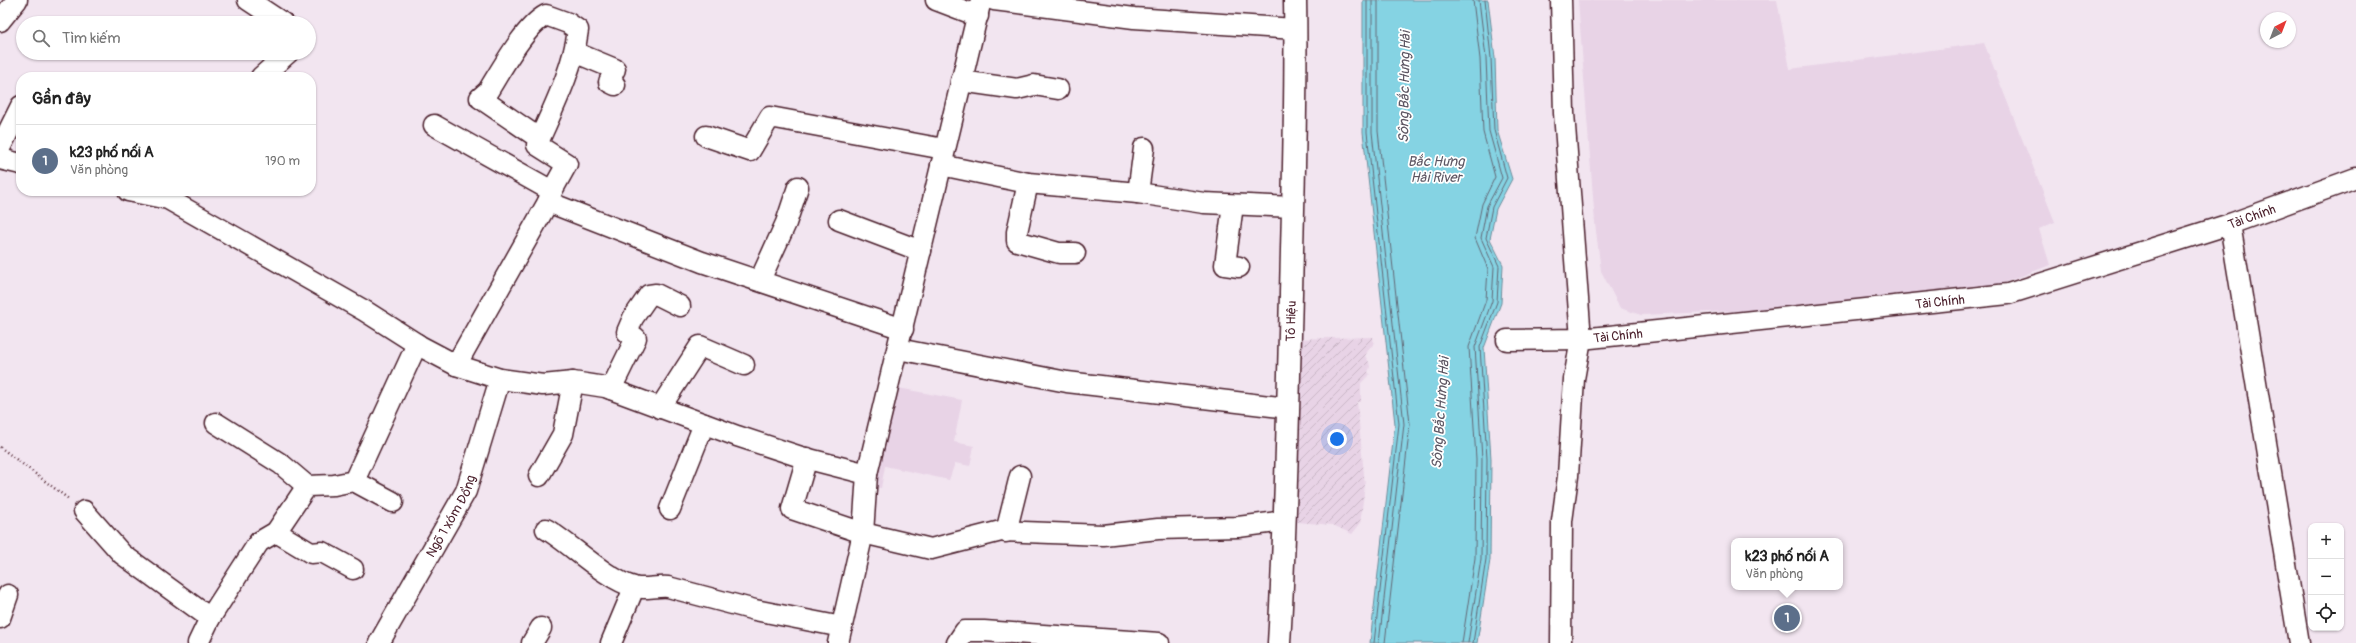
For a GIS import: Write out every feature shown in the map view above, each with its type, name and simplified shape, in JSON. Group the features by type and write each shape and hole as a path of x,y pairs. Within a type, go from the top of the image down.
{"main road":[{"name":"Tô Hiệu","path":"1279,643 1285,521 1288,408 1293,207 1296,29 1295,0"}],"street":[{"path":"1,18 17,0"},
{"path":"248,0 272,16"},
{"path":"546,529 588,560 634,588 654,585 668,587 755,610 840,639 863,533 867,474 979,8 936,0"},
{"path":"994,0 1134,18 1296,29"},
{"path":"1561,0 1564,113 1581,339 1574,379 1568,476 1562,522 1561,643"},
{"path":"456,365 550,196 566,164 537,145 540,139 574,52 578,30 568,23 546,15 538,19 524,37 488,91 480,98 540,139"},
{"path":"574,52 615,69 609,82 615,85"},
{"path":"267,72 280,60"},
{"path":"961,81 1017,89 1034,85 1058,89"},
{"path":"0,148 16,116"},
{"path":"706,136 750,151 770,117 942,157 1028,183 1138,193 1204,203 1293,207"},
{"path":"434,125 550,196 702,262 760,280 876,322 902,329"},
{"path":"1138,193 1144,148"},
{"path":"0,159 16,163"},
{"name":"Tài Chính","path":"1507,340 1581,339 2008,294 2230,224 2356,178"},
{"path":"1028,183 1017,232 1017,241 1059,253 1075,254"},
{"path":"760,280 786,223 798,187"},
{"path":"171,196 365,311 416,344 456,365 500,379 543,385 573,382 611,389 704,424 807,458 867,474"},
{"path":"1233,205 1225,265 1239,267"},
{"path":"839,220 921,251"},
{"path":"2230,224 2299,643"},
{"path":"611,389 636,338 627,332 633,318 649,294 656,294 680,306"},
{"path":"354,481 416,344"},
{"path":"660,408 700,346 744,365"},
{"path":"898,349 1067,382 1288,408"},
{"name":"Ngõ 1 xóm Đồng","path":"379,643 466,491 500,379"},
{"path":"540,476 563,434 573,382"},
{"path":"216,423 281,464 308,486 334,485 354,481 393,502"},
{"path":"670,509 704,424"},
{"path":"807,458 792,509 863,533 931,549 1006,532 1103,535 1158,529 1238,527 1285,521"},
{"path":"1006,532 1020,476"},
{"path":"198,643 210,618 259,542 276,532 308,486"},
{"path":"84,511 122,554 210,618"},
{"path":"276,532 311,552 322,552 353,569"},
{"path":"610,643 634,588"},
{"path":"0,618 8,595"},
{"path":"958,643 965,631 984,630 1159,643"}],"path":[{"path":"0,447 84,511"}],"shaded area":[{"path":"1578,0 1777,0 1790,69 1984,43 2055,222 2039,229 2050,265 1993,287 1850,306 1641,315 1620,308 1601,271 1595,223"},
{"path":"1373,337 1374,345 1370,347 1365,356 1369,362 1370,367 1368,372 1370,374 1361,383 1361,402 1357,402 1365,485 1360,524 1352,534 1333,525 1285,521 1290,339"},
{"path":"893,387 962,400 954,442 974,446 970,466 955,463 949,480 885,466 881,488 873,487"}],"water":[{"name":"Bắc Hưng Hải River","path":"1363,0 1488,0 1495,58 1497,130 1512,179 1496,209 1490,239 1503,265 1501,303 1484,348 1491,459 1490,560 1477,643 1370,643 1395,424 1363,132"}],"place":[{"name":"k23 phố nối A","path":"1787,618"}],"water label":[{"name":"Sông Bắc Hưng Hải","path":"1404,87"},
{"name":"Sông Bắc Hưng Hải","path":"1440,413"}]}
